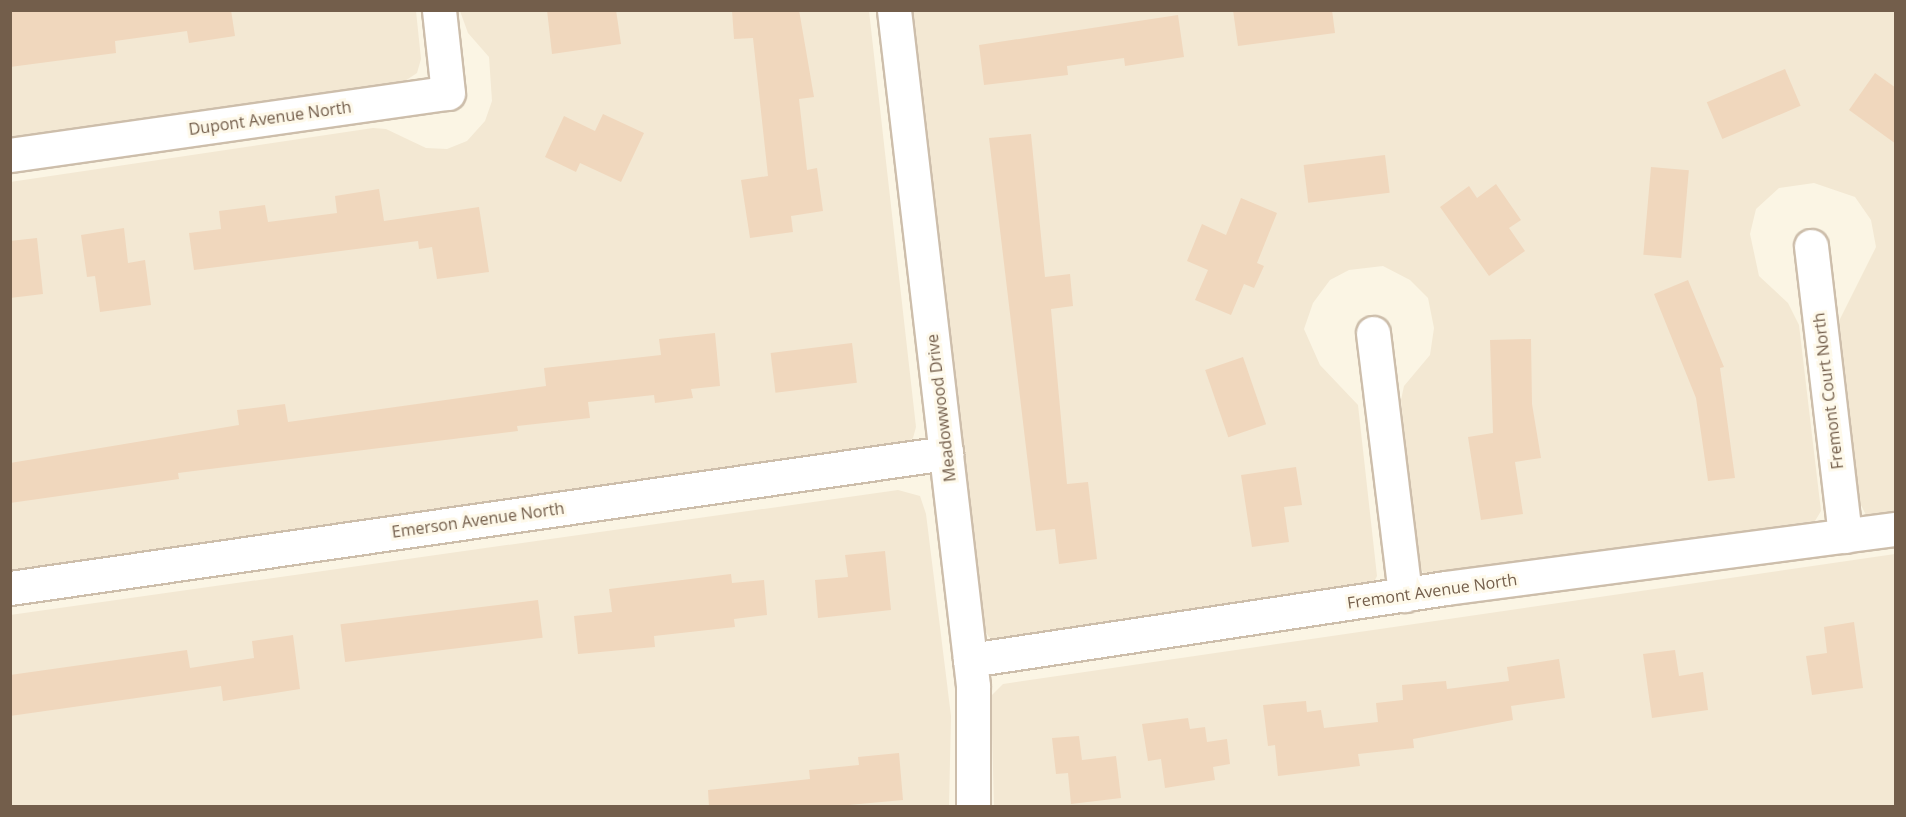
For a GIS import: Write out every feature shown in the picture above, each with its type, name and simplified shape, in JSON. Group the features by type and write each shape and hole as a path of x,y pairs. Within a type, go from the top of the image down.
{"street":[{"name":"Dupont Avenue North","path":"10,155 448,93 439,10"},
{"name":"Meadowwood Drive","path":"894,10 970,660 973,807"},
{"name":"Fremont Court North","path":"1811,246 1845,536"},
{"path":"1373,333 1405,596"},
{"name":"Emerson Avenue North","path":"10,588 946,453"},
{"name":"Fremont Avenue North","path":"970,660 1405,596 1896,529"}],"shaded area":[{"path":"10,11 416,11 421,59 417,73 399,85 11,142"},
{"path":"460,11 869,11 916,427 913,438 905,446 11,574 10,182 373,128 386,129 426,148 447,149 467,141 485,121 492,101 489,57 468,33"},
{"path":"909,11 1895,11 1895,513 1866,515 1860,503 1839,321 1876,247 1871,220 1855,197 1814,183 1779,188 1756,209 1750,234 1759,276 1788,303 1799,325 1821,511 1815,521 1425,575 1418,564 1401,400 1404,386 1430,355 1434,328 1428,298 1410,280 1383,266 1349,270 1330,280 1313,303 1304,329 1320,365 1358,405 1377,576 1373,584 998,641 989,637 984,629"},
{"path":"898,490 920,496 926,514 951,716 949,806 11,806 10,615"},
{"path":"1895,554 1895,806 994,806 991,696 1003,684"}],"building":[{"path":"231,10 235,36 189,43 187,31 115,41 116,53 10,67 10,12"},
{"path":"547,10 616,10 621,44 552,54"},
{"path":"732,10 799,10 814,97 799,99 807,170 817,168 823,211 791,216 793,232 750,238 741,180 768,176 753,38 734,39"},
{"path":"1233,10 1332,10 1335,33 1238,46"},
{"path":"1178,15 1184,57 1125,66 1124,58 1067,66 1068,75 984,85 979,45"},
{"path":"1785,69 1801,106 1722,139 1707,102"},
{"path":"1875,73 1896,88 1896,144 1849,110"},
{"path":"603,114 644,133 621,182 580,163 576,172 545,157 564,116 595,131"},
{"path":"1031,134 1045,277 1070,274 1073,306 1051,309 1067,484 1088,482 1097,559 1059,564 1055,529 1036,531 989,138"},
{"path":"1385,155 1390,193 1308,203 1304,165"},
{"path":"1651,167 1689,170 1681,258 1643,255"},
{"path":"1496,184 1521,220 1509,228 1525,251 1489,276 1440,207 1469,186 1477,198"},
{"path":"379,189 384,221 479,207 489,272 437,279 432,247 419,249 418,241 194,270 189,233 221,229 219,211 265,205 268,222 337,213 335,196"},
{"path":"1241,198 1277,213 1257,263 1264,266 1254,288 1244,284 1231,315 1195,300 1208,270 1187,261 1202,224 1226,235"},
{"path":"124,228 128,263 145,260 151,305 100,312 95,276 87,277 81,235"},
{"path":"37,238 43,294 10,298 10,241"},
{"path":"1688,280 1724,367 1720,368 1735,478 1708,481 1696,398 1654,294"},
{"path":"715,333 720,386 691,389 693,398 655,403 654,395 588,402 590,418 517,426 518,431 178,473 179,479 10,503 10,463 239,425 237,410 285,404 288,422 546,386 544,368 661,355 659,339"},
{"path":"1531,339 1532,404 1541,458 1515,462 1523,514 1481,520 1468,437 1493,433 1490,340"},
{"path":"852,343 857,383 775,393 771,353"},
{"path":"1243,357 1266,424 1228,437 1205,370"},
{"path":"1296,467 1302,505 1284,507 1289,542 1252,547 1241,475"},
{"path":"885,551 891,610 818,618 815,580 848,577 845,555"},
{"path":"731,574 732,583 764,580 767,615 734,619 735,627 654,636 655,647 578,654 574,616 612,612 609,589"},
{"path":"538,600 543,638 345,662 340,624"},
{"path":"1854,622 1863,688 1812,695 1806,656 1827,653 1824,627"},
{"path":"293,635 300,689 223,701 221,686 10,716 10,675 187,650 190,668 254,658 252,641"},
{"path":"1675,650 1679,676 1703,672 1708,710 1652,718 1643,654"},
{"path":"1559,659 1565,698 1511,706 1513,720 1413,739 1414,748 1358,754 1360,766 1278,776 1275,745 1268,746 1263,705 1306,701 1307,712 1321,710 1324,728 1378,722 1376,703 1403,700 1402,685 1446,681 1447,689 1509,681 1507,667"},
{"path":"1188,718 1190,729 1205,727 1207,742 1227,739 1230,764 1213,767 1215,780 1165,788 1161,759 1148,761 1142,724"},
{"path":"1079,736 1082,760 1116,756 1121,798 1071,804 1068,773 1056,774 1052,738"},
{"path":"899,753 903,800 827,807 709,807 708,790 810,779 809,770 859,765 858,757"}]}
